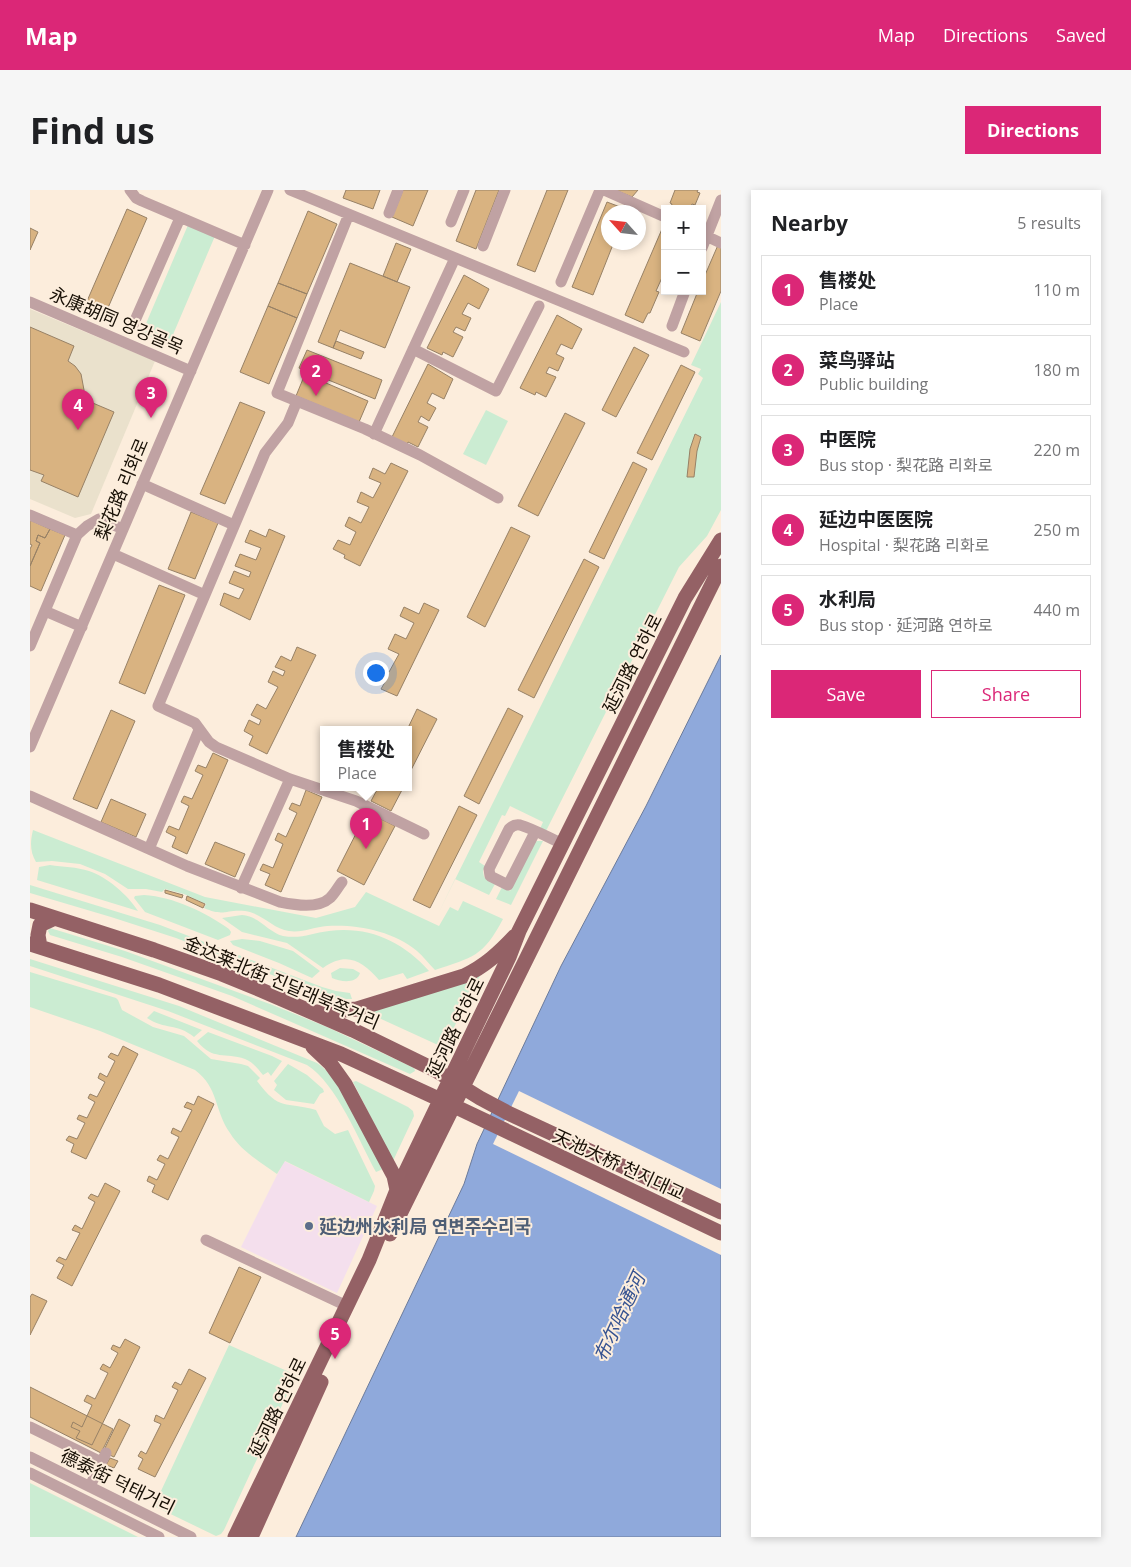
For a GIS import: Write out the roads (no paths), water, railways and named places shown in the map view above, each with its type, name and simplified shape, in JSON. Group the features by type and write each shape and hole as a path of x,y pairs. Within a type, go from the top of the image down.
{"main road":[{"name":"延河路 연하로","path":"457,1083 519,931 685,598 721,540"},
{"name":"延河路 연하로","path":"251,1537 390,1234 447,1103 721,566"},
{"name":"金达莱北街 진달래북쪽거리","path":"30,910 222,974 313,1012 427,1066 508,1113"},
{"path":"55,918 40,925 35,945 135,977 306,1041 447,1103"},
{"path":"313,1012 357,1009 464,976 479,969 491,960 519,931"},
{"path":"306,1041 330,1063 346,1084 394,1176 397,1190"},
{"name":"延河路 연하로","path":"235,1537 347,1306 384,1226 397,1190 447,1103"},
{"name":"天池大桥 천지대교","path":"447,1103 721,1233"},
{"name":"天池大桥 천지대교","path":"508,1113 721,1212"}],"street":[{"path":"130,190 136,198 245,245"},
{"name":"梨花路 리화로","path":"30,747 268,190"},
{"path":"290,190 684,352"},
{"path":"389,213 398,190"},
{"path":"451,222 464,190"},
{"path":"483,246 505,190"},
{"path":"561,282 600,190"},
{"path":"604,190 661,215"},
{"path":"706,231 721,200"},
{"path":"349,214 276,392 374,434 444,467 498,498"},
{"path":"133,325 180,218"},
{"path":"706,236 721,243"},
{"path":"374,434 455,258"},
{"path":"672,326 684,295"},
{"name":"永康胡同 영강골목","path":"30,302 191,371"},
{"path":"413,349 496,391 539,306"},
{"path":"297,401 288,423 265,453 158,706 190,720 216,748 320,788"},
{"path":"142,484 234,525"},
{"path":"30,515 77,535"},
{"path":"30,646 77,535 99,519 123,529"},
{"path":"112,554 205,595"},
{"path":"45,611 82,626"},
{"path":"149,849 199,730"},
{"path":"241,888 290,778"},
{"path":"327,791 356,801 424,834"},
{"path":"30,796 149,849 241,888 280,902 293,905 314,905 330,898 342,882"},
{"path":"535,832 508,885 490,876 489,869 509,829 519,825 563,844"},
{"path":"206,1240 347,1306"},
{"path":"30,1427 104,1458 90,1486"},
{"name":"德泰街 덕태거리","path":"30,1458 191,1537"},
{"name":"德泰街 덕태거리","path":"30,1473 158,1537"}],"water":[{"name":"布尔哈通河","path":"721,655 721,1537 296,1537 464,1184 477,1144 561,966 646,806"}],"place":[{"name":"菜鸟驿站","path":"316,396"},
{"name":"中医院","path":"151,418"},
{"name":"延边中医医院","path":"78,430"},
{"name":"售楼处","path":"366,849"},
{"name":"延边州水利局 연변주수리국","path":"309,1226"},
{"name":"水利局","path":"335,1359"}]}
